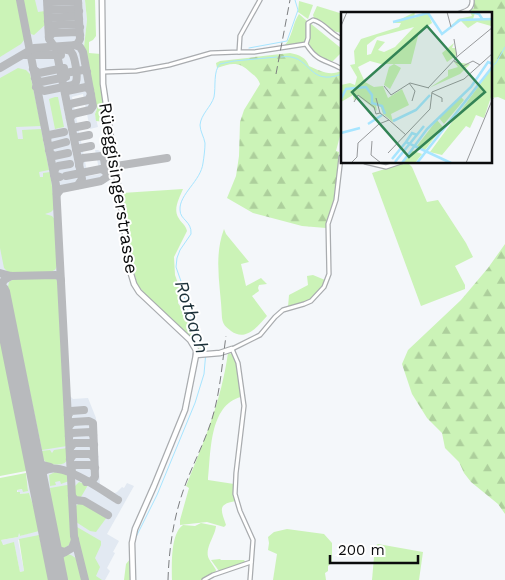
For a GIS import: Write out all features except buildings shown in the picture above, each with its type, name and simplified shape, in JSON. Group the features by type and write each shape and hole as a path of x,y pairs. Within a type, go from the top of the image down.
{"main road":[{"name":"Rüeggisingerstrasse","path":"102,0 103,72 131,274 134,284 145,299 190,340 196,350 196,355"},
{"path":"133,580 133,534 185,410 196,355 232,349"}],"street":[{"path":"239,52 240,36 260,0"},
{"path":"462,12 470,9 472,0"},
{"path":"341,38 334,35 317,20 308,22 306,44 312,54 341,69"},
{"path":"103,72 136,71 211,54 254,52 306,44"},
{"path":"250,580 253,540 240,511 236,494 236,473 244,406 238,363 232,349 260,335 283,310 304,304 324,287 329,274 328,224 336,200 341,157"},
{"path":"374,164 386,167 395,164"},
{"path":"204,580 251,562"}],"shaded area":[{"path":"0,0 85,0 87,20 84,47 97,109 95,114 98,127 90,129 83,94 72,97 88,176 100,174 95,150 104,153 108,162 112,162 113,169 109,172 109,179 106,182 65,190 61,193 60,198 69,395 73,399 88,398 96,418 100,486 113,494 122,487 124,488 127,483 134,486 107,534 119,541 107,568 110,571 105,580 49,580 40,536 18,540 24,571 20,572 14,543 2,545 1,540 18,537 17,533 20,536 39,530 29,493 20,494 17,490 23,489 28,491 26,466 0,337"}],"green space":[{"path":"0,0 18,0 24,40 21,44 0,57"},
{"path":"23,0 35,0 38,12 45,11 45,25 34,35 29,31"},
{"path":"85,0 95,0 96,36 89,42 89,53 101,54 100,72 105,122 96,121 95,114 97,109 84,47 87,20"},
{"path":"474,0 505,0 505,100 498,97 492,98 492,12 469,12 474,8"},
{"path":"299,1 313,5 308,19 298,12"},
{"path":"317,6 341,13 341,33 314,18 313,15"},
{"path":"299,14 307,21 306,40 304,43 284,46 289,39"},
{"path":"310,23 341,48 341,55 332,62 314,52 309,44"},
{"path":"290,53 302,57 309,66 321,71 334,73 341,70 341,136 336,151 339,152 336,195 326,228 302,226 253,213 227,198 236,176 239,156 240,122 244,110 260,84 256,77 242,66 231,64 217,68 216,63"},
{"path":"18,68 26,70 30,74 41,126 16,127 18,139 23,139 22,130 41,129 49,170 39,172 40,177 43,177 43,173 50,172 55,208 45,214 52,216 56,221 58,264 55,270 50,272 9,273 4,268 0,248 0,78"},
{"path":"58,97 64,127 55,129 49,99"},
{"path":"401,164 409,164 412,167 427,202 438,200 473,257 455,266 465,285 465,289 421,306 372,173"},
{"path":"183,189 176,210 187,231 174,257 175,275 180,289 178,303 189,319 194,338 203,353 194,340 149,299 137,284 122,193"},
{"path":"224,229 249,262 241,264 246,286 261,278 267,284 259,285 259,291 252,296 267,316 251,331 242,335 231,331 224,324 222,318 218,262"},
{"path":"505,244 505,514 498,504 471,482 459,462 445,448 442,433 427,418 412,394 402,364 408,350 461,300"},
{"path":"313,275 325,280 320,291 306,302 288,307 289,295 308,285 307,276"},
{"path":"51,277 56,279 59,285 67,446 42,450 8,287 9,282 15,278"},
{"path":"0,337 26,471 0,476"},
{"path":"228,353 233,354 236,361 241,397 231,402 217,420 211,444 208,480 234,484 236,501 226,504 222,508 226,525 224,527 207,522 180,525 189,488 186,486 216,405"},
{"path":"67,448 68,454 64,463 48,464 42,458 41,451 50,450 52,453 54,450"},
{"path":"55,472 66,474 69,481 61,484 60,481 55,482 56,485 50,486 49,475"},
{"path":"26,473 28,491 23,492 22,489 17,490 17,492 20,492 20,494 29,493 39,531 20,536 19,533 18,537 1,540 3,545 14,542 20,572 24,571 19,539 39,535 49,580 0,580 0,478"},
{"path":"79,482 88,485 81,497 77,498 74,487"},
{"path":"69,486 72,538 69,545 63,549 59,544 50,488"},
{"path":"79,503 84,503 107,517 96,532 90,531 76,522 76,506"},
{"path":"201,523 216,526 208,551 209,559 216,570 215,573 202,580 172,580 174,543 179,529 183,525 195,526"},
{"path":"77,527 101,541 95,558 100,567 96,576 102,580 87,580 77,540"},
{"path":"287,529 324,534 332,543 332,563 328,566 328,571 325,573 326,580 273,580 277,554 268,550 268,537 274,532"},
{"path":"378,544 423,552 419,580 372,580 375,546"},
{"path":"67,554 75,557 77,560 83,580 67,580 62,559"},
{"path":"130,559 131,580 124,580 126,564"},
{"path":"211,560 244,560 246,563 221,572"}],"waterway":[{"path":"249,48 287,41 298,10 295,0"},
{"name":"Rotbach","path":"492,66 496,63 505,47"},
{"name":"Rotbach","path":"135,539 157,495 195,403 204,374 206,351 197,336 186,308 183,287 176,267 180,250 191,234 190,226 180,210 183,198 198,176 203,163 205,143 200,127 201,121 214,97 216,75 220,64 277,57"},
{"name":"Rotbach","path":"281,57 291,57 299,60 322,77 341,74"}],"taxiway":[{"path":"20,0 56,185 74,536 85,580"},
{"path":"47,0 49,39 56,49 82,179 78,185"},
{"path":"0,68 34,48 77,45 80,39 78,0"},
{"path":"48,5 51,2 76,1 78,3"},
{"path":"48,13 50,10 77,9 79,11"},
{"path":"48,21 51,18 77,16 79,19"},
{"path":"49,28 58,25 77,24 80,27"},
{"path":"49,37 53,33 78,32 80,35"},
{"path":"70,118 73,114 90,110 93,106 83,52 80,47 75,45"},
{"path":"36,87 44,91 73,85 76,82 75,60 72,53 69,50 61,50"},
{"path":"25,55 61,55"},
{"path":"33,69 39,73 64,68"},
{"path":"62,79 62,75 65,73 83,70 87,72"},
{"path":"35,78 41,82 66,77"},
{"path":"67,91 86,87 90,90"},
{"path":"68,108 70,104 88,100 91,95"},
{"path":"72,128 87,125"},
{"path":"47,139 49,135 64,132"},
{"path":"74,138 89,135"},
{"path":"49,150 51,146 66,142"},
{"path":"76,149 91,146"},
{"path":"50,153 54,156 68,153"},
{"path":"57,194 61,189 101,181 107,177 104,159 101,156 83,158 80,160 79,165"},
{"path":"106,170 110,167 167,158"},
{"path":"60,177 54,175 55,169 58,166 70,164"},
{"path":"66,176 101,169 107,172"},
{"path":"0,273 11,276 56,275 60,277 61,281"},
{"path":"0,289 4,280 11,276"},
{"path":"68,415 71,411 84,410"},
{"path":"69,426 73,422 89,421 93,423 95,477 92,481 86,482"},
{"path":"69,436 72,433 91,432 93,435"},
{"path":"70,448 74,443 90,443 94,445"},
{"path":"70,459 74,454 90,454 94,457"},
{"path":"33,456 38,464 50,467"},
{"path":"72,472 71,468 75,465 91,465 95,468"},
{"path":"38,481 43,472 51,469 62,470 75,474 118,500"},
{"path":"72,496 75,500 84,501 108,515"},
{"path":"50,540 55,549 65,552 72,548 75,540"},
{"path":"55,566 58,556 65,552"}],"runway":[{"path":"0,292 58,580"}],"railway":[{"path":"276,74 290,0"},
{"path":"168,580 175,519 186,483 214,412 226,336"}]}
